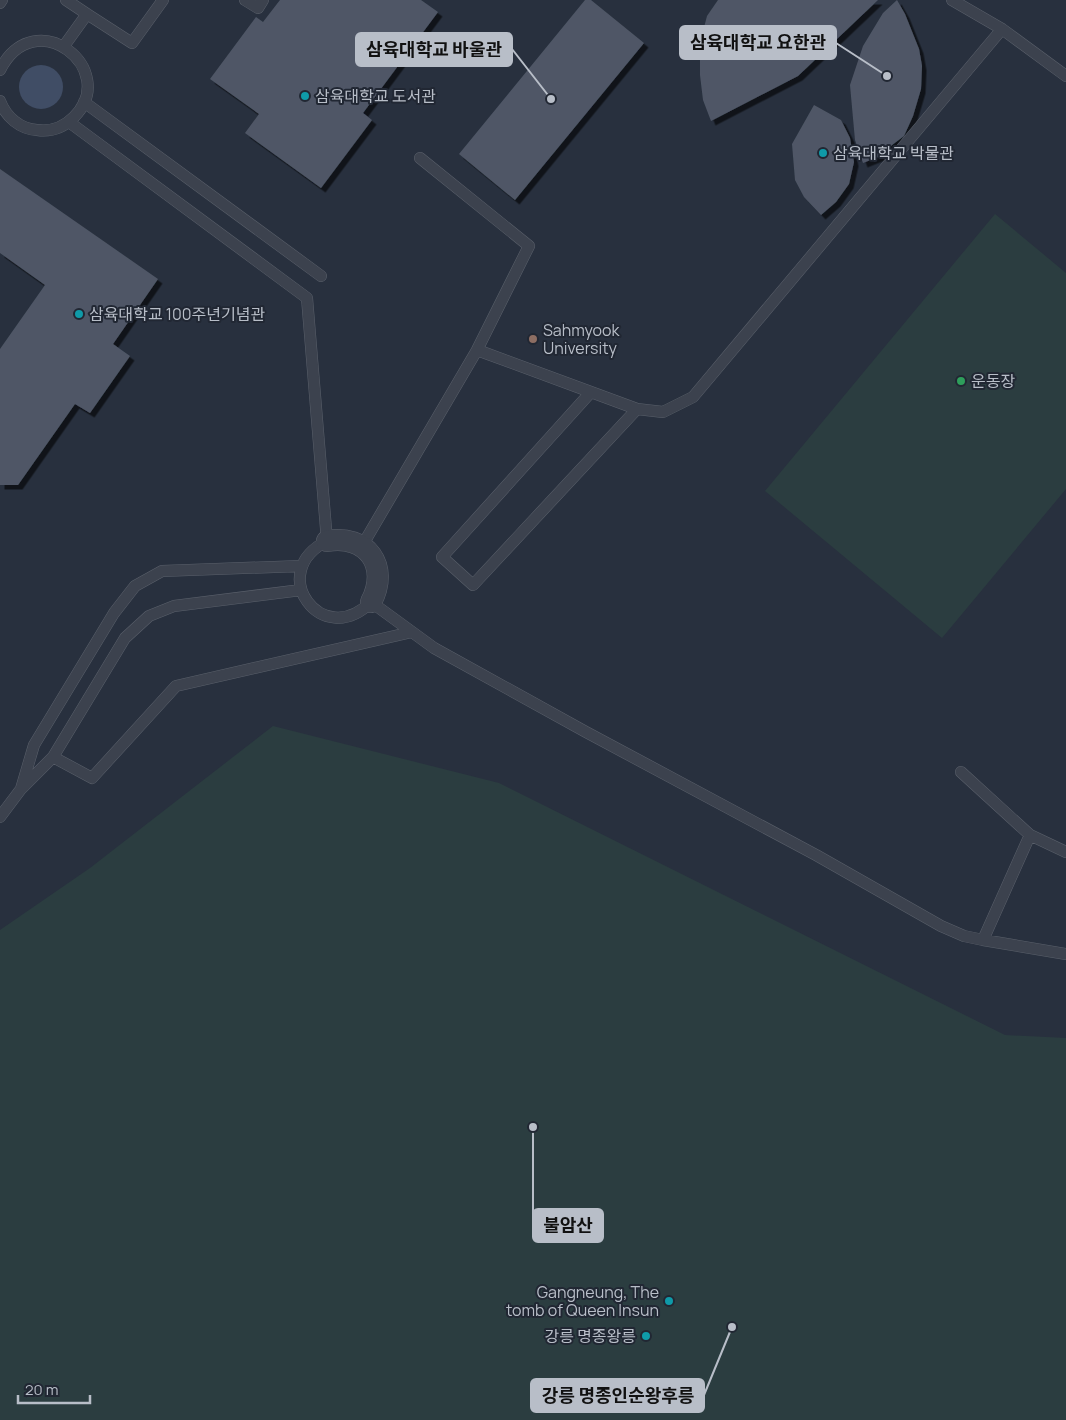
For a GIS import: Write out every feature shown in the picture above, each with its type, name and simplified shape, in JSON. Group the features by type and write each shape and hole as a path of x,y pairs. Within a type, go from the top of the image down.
{"street":[{"path":"327,541 339,538 351,540 362,546 371,555 377,566 379,578 377,591 371,602"}],"lane":[{"path":"66,0 132,43 163,0"},
{"path":"245,0 258,8 263,0"},
{"path":"952,0 1002,28 1066,76"},
{"path":"64,46 87,14"},
{"path":"477,350 637,409 663,412 693,397 1002,28"},
{"path":"0,70 3,57 33,42 52,42 64,46 75,54 82,64 87,77 88,89 78,113 69,122 58,128 45,131 32,130 20,125 10,118 1,106"},
{"path":"84,102 321,276"},
{"path":"69,122 307,298 327,541 316,546 307,555 301,566 299,578 301,590 307,602 315,610 326,616 339,618 351,616 362,611 371,602 434,648 816,855 941,926 964,936 1066,954"},
{"path":"362,546 477,350 529,246 420,158"},
{"path":"592,392 442,557 473,585 637,409"},
{"path":"21,788 34,744 114,612 135,586 162,572 301,566"},
{"path":"0,817 21,788 53,757 125,638 148,616 174,606 301,590"},
{"path":"53,757 92,778 176,686 412,632"},
{"path":"961,772 1030,835 1066,852"},
{"path":"982,940 1030,835"}],"shaded area":[{"name":"운동장","path":"995,214 1066,273 1066,489 942,638 765,491"},
{"path":"273,726 499,783 1005,1035 1066,1038 1066,1420 0,1420 0,930 90,868"}],"water":[{"path":"45,65 57,71 62,78 62,96 57,103 50,108 37,109 29,106 22,99 19,83 22,75 29,68"}],"building":[{"name":"삼육대학교 도서관","path":"280,0 421,0 438,12 363,113 372,120 321,188 245,133 259,114 210,79 256,17 263,22"},
{"path":"585,0 591,0 644,43 515,200 459,154"},
{"path":"718,0 878,0 798,76 711,121 703,100 700,75 700,43 707,16"},
{"path":"897,0 905,14 919,49 922,66 921,89 913,116 904,136 883,155 863,163 855,140 850,85 863,46 883,13"},
{"name":"삼육대학교 박물관","path":"814,105 841,120 850,138 854,162 849,184 836,202 821,215 804,197 795,180 792,144"},
{"name":"삼육대학교 100주년기념관","path":"0,169 158,279 113,344 130,356 90,413 75,404 18,485 0,485 0,349 45,285 0,253"}],"place":[{"name":"삼육대학교 요한관","path":"887,76"},
{"name":"삼육대학교 도서관","path":"305,96"},
{"name":"삼육대학교 바울관","path":"551,99"},
{"name":"삼육대학교 박물관","path":"823,153"},
{"name":"삼육대학교 100주년기념관","path":"79,314"},
{"name":"Sahmyook University","path":"533,339"},
{"name":"운동장","path":"961,381"},
{"name":"불암산","path":"533,1127"},
{"name":"Gangneung, The tomb of Queen Insun","path":"669,1301"},
{"name":"강릉 명종인순왕후릉","path":"732,1327"},
{"name":"강릉 명종왕릉","path":"646,1336"}]}
